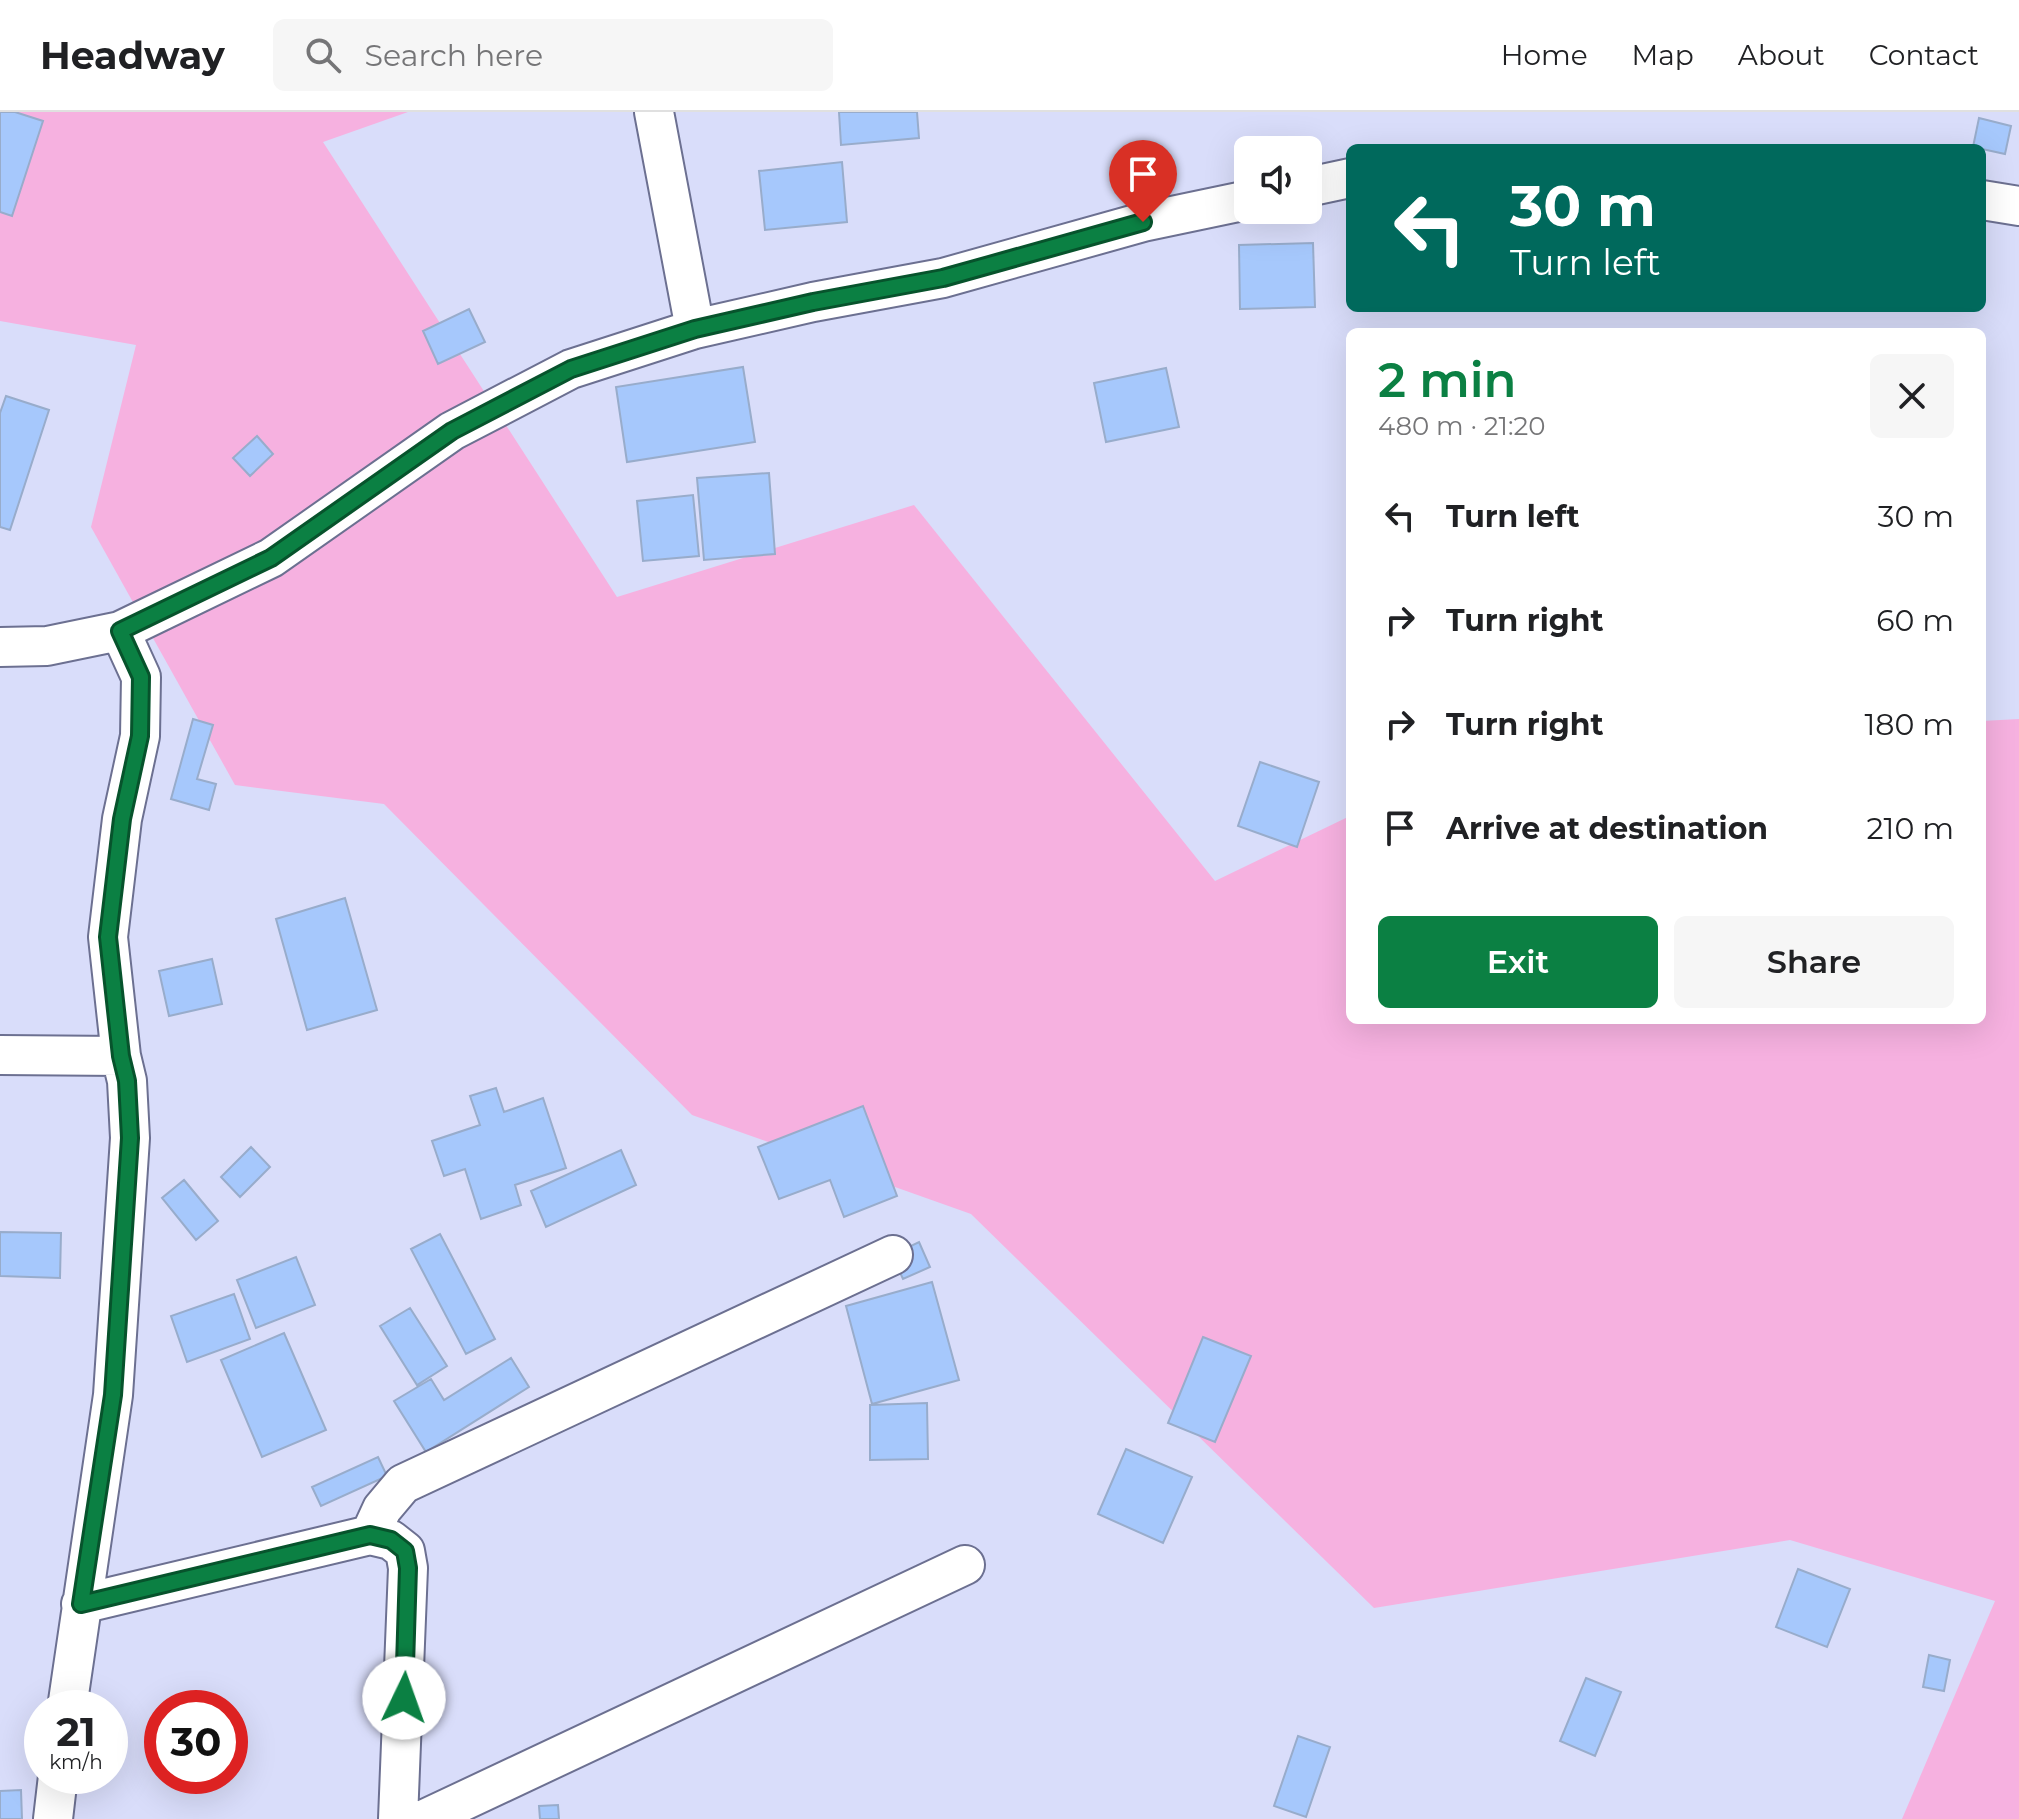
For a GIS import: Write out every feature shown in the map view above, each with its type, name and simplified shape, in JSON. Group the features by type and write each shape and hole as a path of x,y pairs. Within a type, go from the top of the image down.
{"street":[{"path":"654,112 695,329"},
{"path":"1322,184 1346,179"},
{"path":"1986,201 2019,206"},
{"path":"0,647 47,646 120,631 271,558 452,431 571,369 695,329 813,302 943,278 1143,222 1234,203"},
{"path":"69,1690 113,1395 130,1138 127,1081 121,1056 108,937 122,819 140,736 141,677 120,631"},
{"path":"0,1055 121,1056"},
{"path":"370,1535 382,1509 403,1484 893,1255"},
{"path":"81,1604 370,1535 391,1540 405,1551 408,1568 398,1819"},
{"path":"425,1819 965,1565"},
{"path":"53,1819 56,1794"}],"shaded area":[{"path":"0,112 408,112 323,142 617,597 914,505 1215,881 1346,818 1346,1024 1986,1024 1986,721 2019,719 2019,1819 1902,1819 1995,1601 1790,1540 1374,1608 971,1214 692,1115 384,804 235,785 91,527 136,345 0,321"}],"building":[{"path":"0,112 15,112 43,121 12,216 0,212"},
{"path":"839,112 917,112 919,138 841,145"},
{"path":"1979,118 2011,126 2005,154 1986,150 1986,144 1974,144"},
{"path":"842,162 847,222 765,230 759,171"},
{"path":"1313,243 1315,307 1240,309 1239,245"},
{"path":"469,309 485,342 438,364 423,331"},
{"path":"743,367 755,442 627,462 616,387"},
{"path":"1166,368 1179,427 1106,442 1094,383"},
{"path":"6,396 49,410 10,530 0,527 0,413"},
{"path":"257,436 273,454 250,476 233,458"},
{"path":"769,473 775,554 704,560 697,478"},
{"path":"693,495 699,556 643,561 637,501"},
{"path":"193,719 213,725 197,779 216,784 209,810 171,799"},
{"path":"1260,762 1319,782 1297,847 1238,826"},
{"path":"345,898 377,1010 307,1030 276,919"},
{"path":"212,959 222,1004 169,1016 159,971"},
{"path":"496,1088 504,1112 543,1098 566,1168 515,1185 521,1205 481,1219 465,1169 444,1176 432,1141 480,1125 470,1096"},
{"path":"863,1106 897,1196 844,1217 830,1180 779,1199 758,1147"},
{"path":"251,1147 270,1167 240,1197 221,1177"},
{"path":"621,1150 636,1185 546,1227 531,1191"},
{"path":"184,1180 218,1221 196,1240 162,1198"},
{"path":"0,1232 61,1233 60,1278 0,1276"},
{"path":"440,1234 495,1339 466,1354 411,1249"},
{"path":"919,1242 930,1267 903,1279 892,1255"},
{"path":"296,1257 315,1305 256,1328 237,1280"},
{"path":"932,1282 959,1380 872,1404 846,1306"},
{"path":"234,1294 250,1339 187,1362 171,1316"},
{"path":"410,1308 447,1366 417,1385 380,1326"},
{"path":"284,1333 326,1430 262,1457 221,1360"},
{"path":"1203,1337 1251,1356 1215,1442 1168,1423"},
{"path":"511,1358 529,1387 426,1452 394,1401 431,1379 444,1400"},
{"path":"927,1403 928,1459 870,1460 870,1405"},
{"path":"1126,1449 1192,1477 1163,1543 1098,1514"},
{"path":"378,1457 387,1476 321,1506 312,1487"},
{"path":"1798,1569 1850,1589 1827,1647 1776,1627"},
{"path":"1929,1655 1950,1660 1944,1691 1923,1687"},
{"path":"1586,1678 1621,1692 1595,1756 1560,1741"},
{"path":"1298,1736 1330,1747 1306,1817 1274,1806"},
{"path":"21,1790 22,1819 0,1819 0,1791"},
{"path":"558,1805 559,1819 540,1819 539,1806"}],"route":[{"path":"404,1698 408,1568 405,1551 391,1540 370,1535 81,1604 113,1395 130,1138 127,1081 121,1056 108,937 122,819 140,736 141,677 120,631 271,558 452,431 571,369 695,329 813,302 943,278 1143,222"}]}
